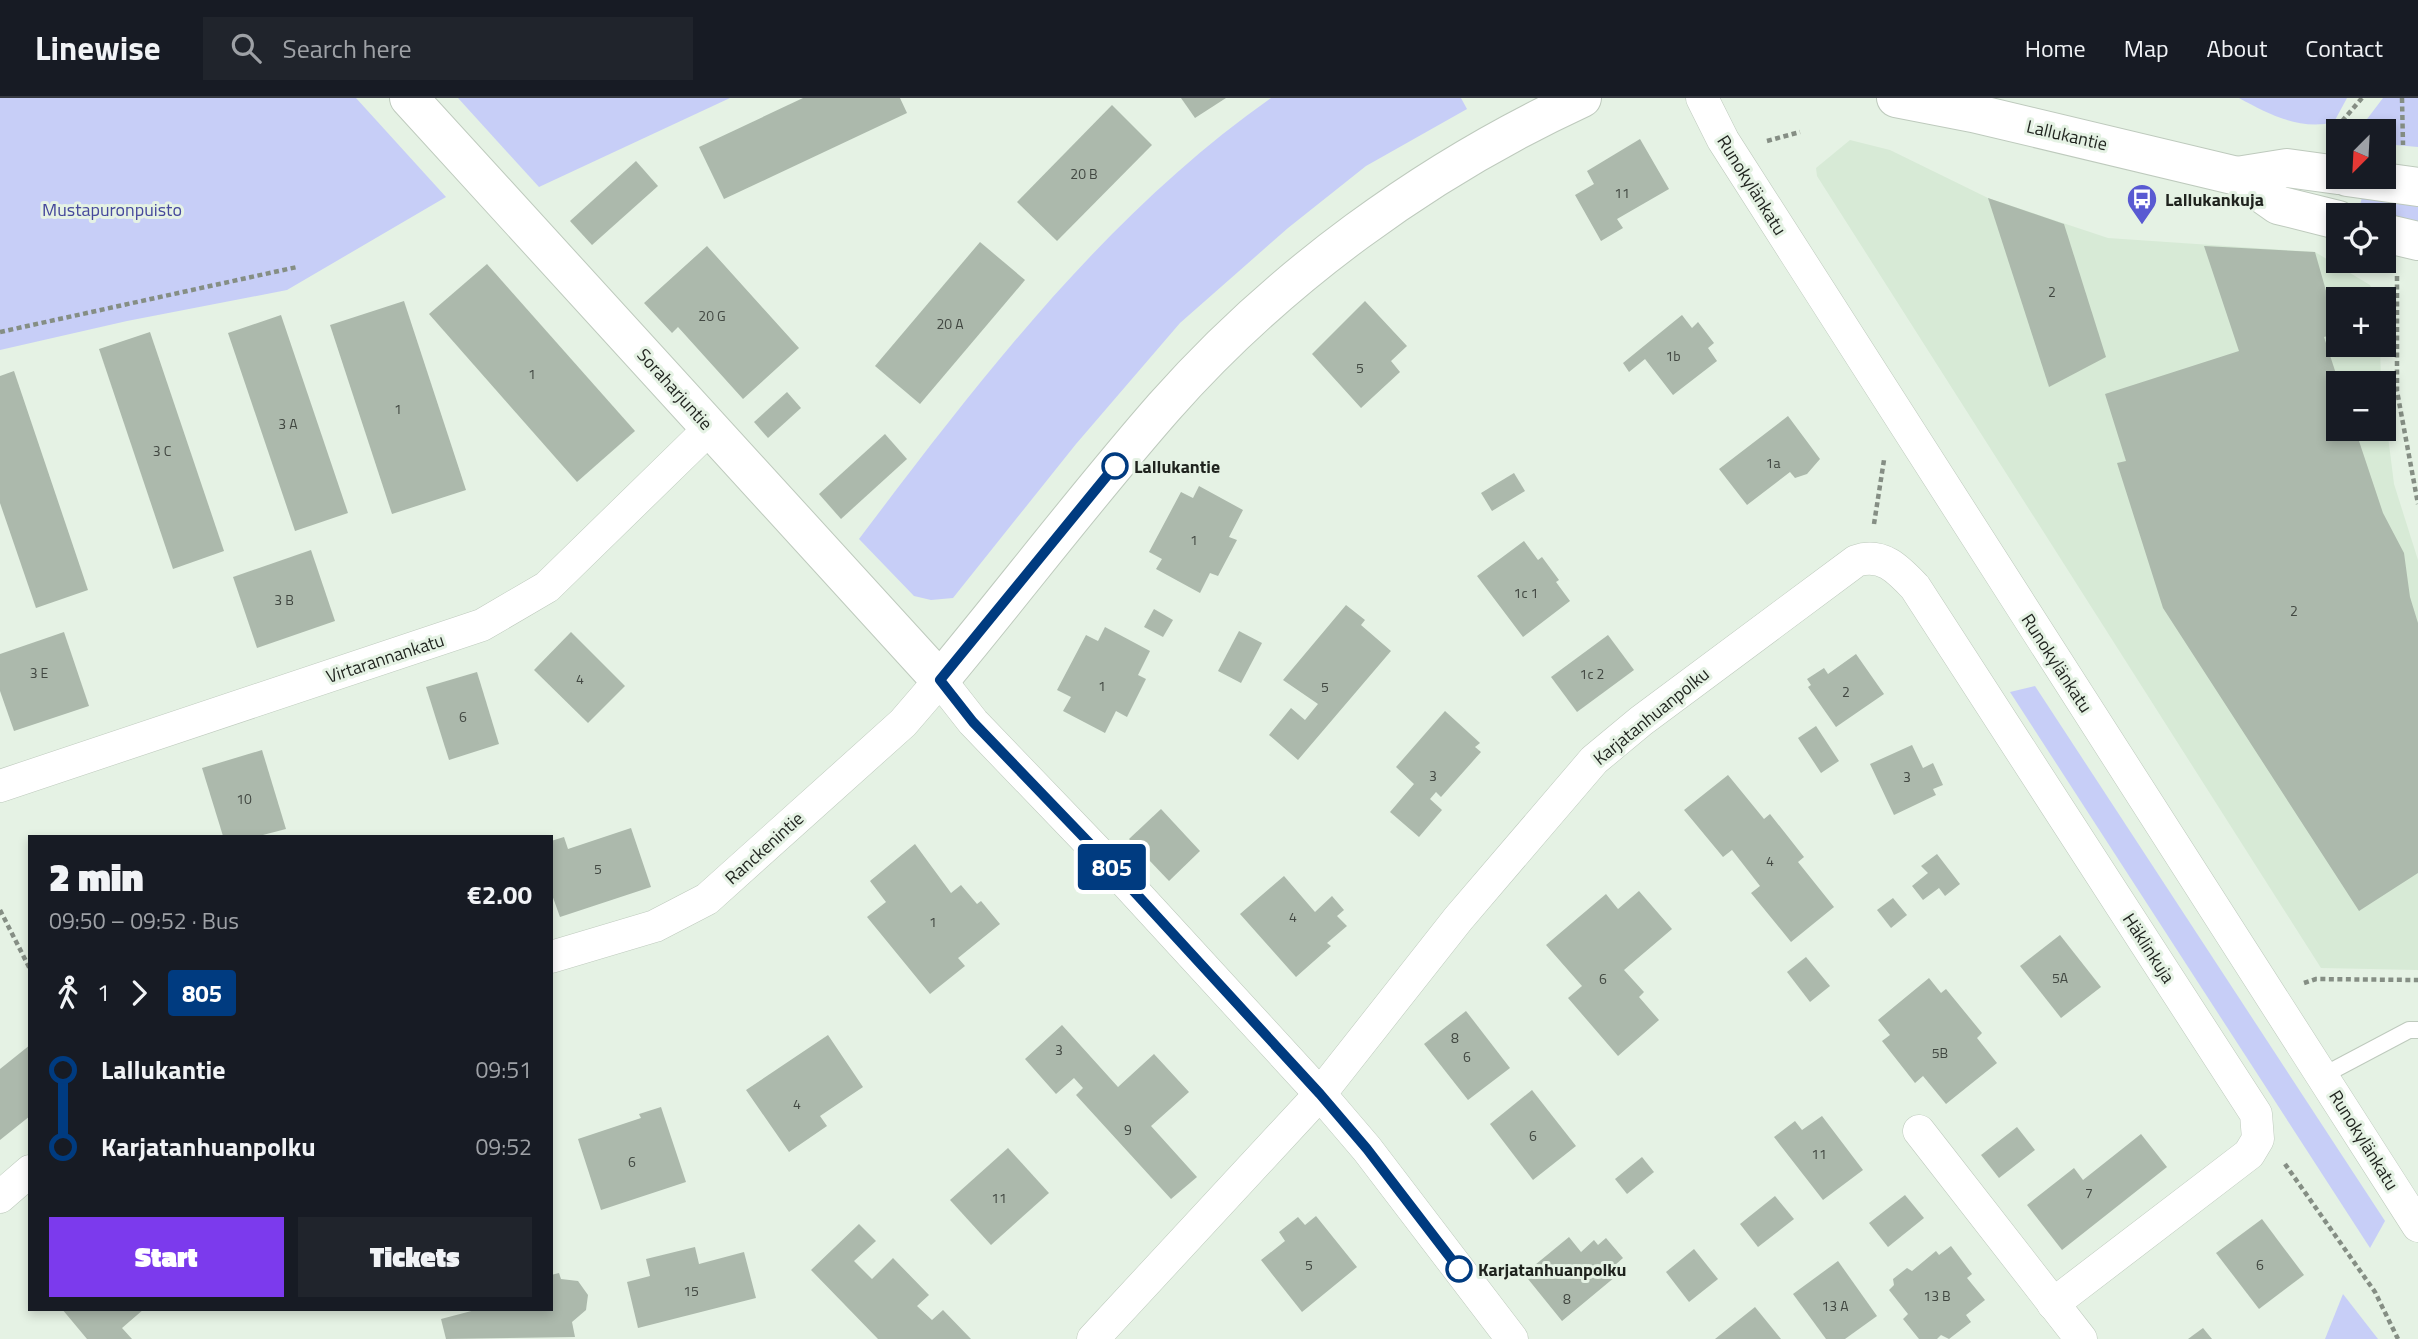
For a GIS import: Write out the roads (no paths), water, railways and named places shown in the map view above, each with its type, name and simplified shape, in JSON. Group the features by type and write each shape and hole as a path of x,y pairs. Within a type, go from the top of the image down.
{"street":[{"name":"Soraharjuntie","path":"410,98 940,680"},
{"path":"1513,1339 1367,1149 1320,1094 1096,850 973,722 940,680 1166,405 1247,323 1330,252 1385,213 1501,139 1582,98"},
{"name":"Runokylänkatu","path":"1702,98 1729,150 1912,439 2324,1075 2418,1226"},
{"name":"Lallukantie","path":"1896,98 1973,113 2237,176 2278,205 2326,217"},
{"name":"Lallukantie","path":"2237,176 2287,168 2326,173"},
{"path":"2396,236 2418,241"},
{"name":"Virtarannankatu","path":"0,786 482,625 511,611 547,587 710,428"},
{"name":"Karjatanhuanpolku","path":"1093,1339 1320,1094 1458,919 1594,760 1641,720 1856,561 1870,556"},
{"name":"Häklinkuja","path":"1870,556 1891,563 1915,587 2256,1114 2258,1139 2249,1153 2053,1304"},
{"name":"Ranckenintie","path":"553,956 655,926 707,899 903,723 940,680"},
{"path":"1919,1130 2081,1339"},
{"path":"0,1197 28,1173"}],"lane":[{"path":"2324,1075 2409,1030 2418,1030"}],"place":[{"name":"Lallukankuja","path":"2142,226"},
{"name":"Lallukantie","path":"1115,466"},
{"name":"Karjatanhuanpolku","path":"1459,1269"}],"park label":[{"name":"Mustapuronpuisto","path":"112,209"}]}
